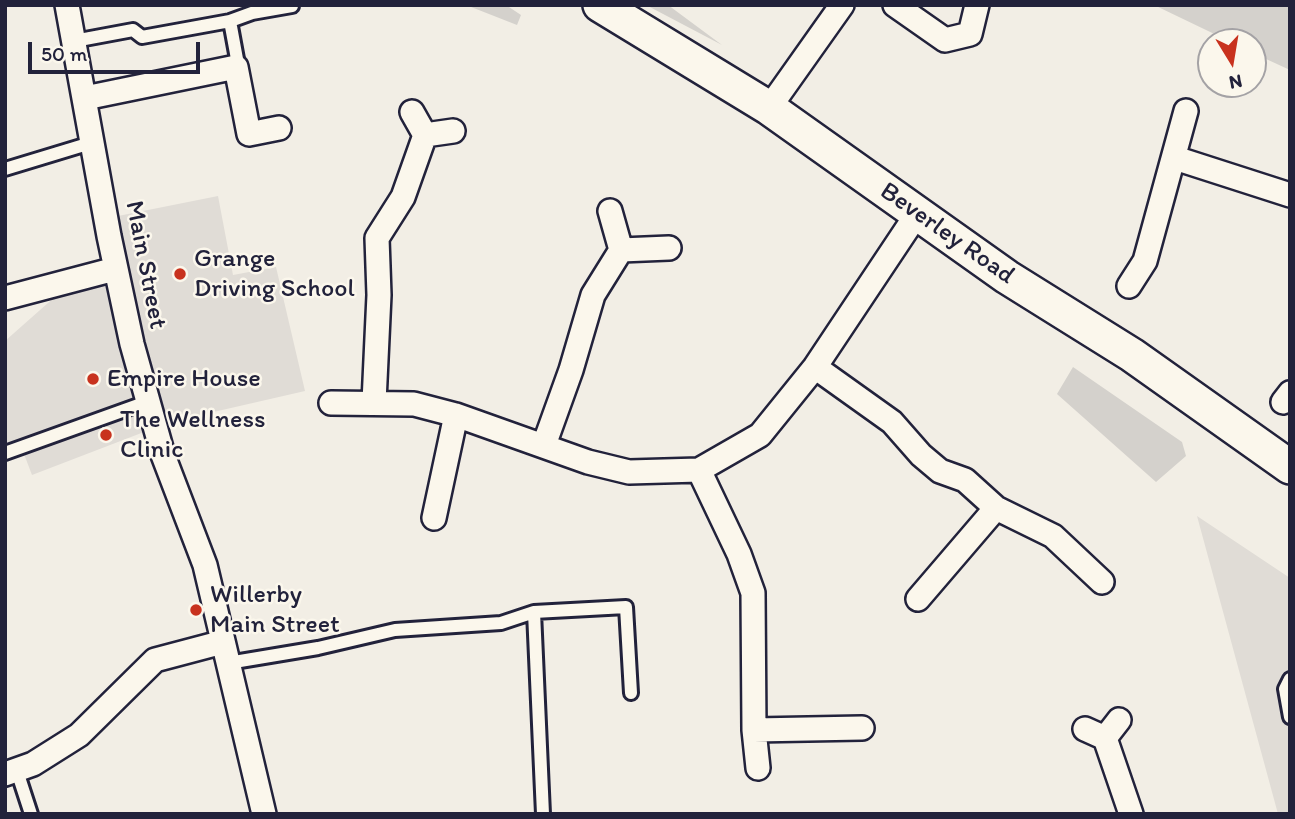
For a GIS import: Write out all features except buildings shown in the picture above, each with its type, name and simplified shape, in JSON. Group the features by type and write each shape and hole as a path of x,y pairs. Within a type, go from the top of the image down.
{"main road":[{"name":"Beverley Road","path":"600,5 769,108 917,215 1007,277 1132,355 1290,467"}],"street":[{"name":"Main Street","path":"67,5 115,269 147,402 163,455 205,565 264,814"},
{"path":"769,108 842,5"},
{"path":"895,5 945,40 970,34 977,5"},
{"path":"85,98 236,67 250,134 279,128"},
{"path":"1129,286 1145,261 1186,111"},
{"path":"412,113 425,135"},
{"path":"425,135 453,131"},
{"path":"374,402 377,237 403,197 425,135"},
{"path":"1175,158 1290,195"},
{"path":"544,445 571,370 593,295 621,250 610,211"},
{"path":"331,403 414,404 456,415 588,462 629,472 699,470 760,435 815,367 917,215"},
{"path":"621,250 669,248"},
{"path":"5,298 115,269"},
{"path":"815,367 892,422 921,455 940,471 965,480 996,508 1053,536 1102,582"},
{"path":"434,517 456,415"},
{"path":"699,470 739,554 753,593 754,730 758,768"},
{"path":"918,599 996,508"},
{"path":"11,772 56,751 79,735 155,660 226,653"},
{"path":"754,730 862,728"},
{"path":"1103,729 1131,814"}],"lane":[{"path":"74,41 133,30 142,37 230,21 252,13 292,6"},
{"path":"230,21 237,59"},
{"path":"5,169 94,142"},
{"path":"5,453 147,402"},
{"path":"226,653 318,648 395,630 501,624 534,612 626,607 631,693"},
{"path":"534,612 543,814"},
{"path":"1290,679 1284,689 1290,717"},
{"path":"11,772 31,814"}],"shaded area":[{"path":"466,5 506,5 521,15 517,25"},
{"path":"646,5 668,5 722,45"},
{"path":"1154,5 1290,5 1290,70 1267,59 1267,28 1202,28"},
{"path":"218,196 233,275 276,267 305,391 170,422 32,475 24,454 5,446 5,341 57,295 107,264 118,216"},
{"path":"1073,367 1182,442 1186,456 1156,482 1057,394"},
{"path":"1197,516 1290,578 1290,814 1278,814"}],"place":[{"name":"Grange Driving School","path":"180,274"},
{"name":"Empire House","path":"93,379"},
{"name":"The Wellness Clinic","path":"106,435"},
{"name":"Willerby Main Street","path":"196,610"}]}
